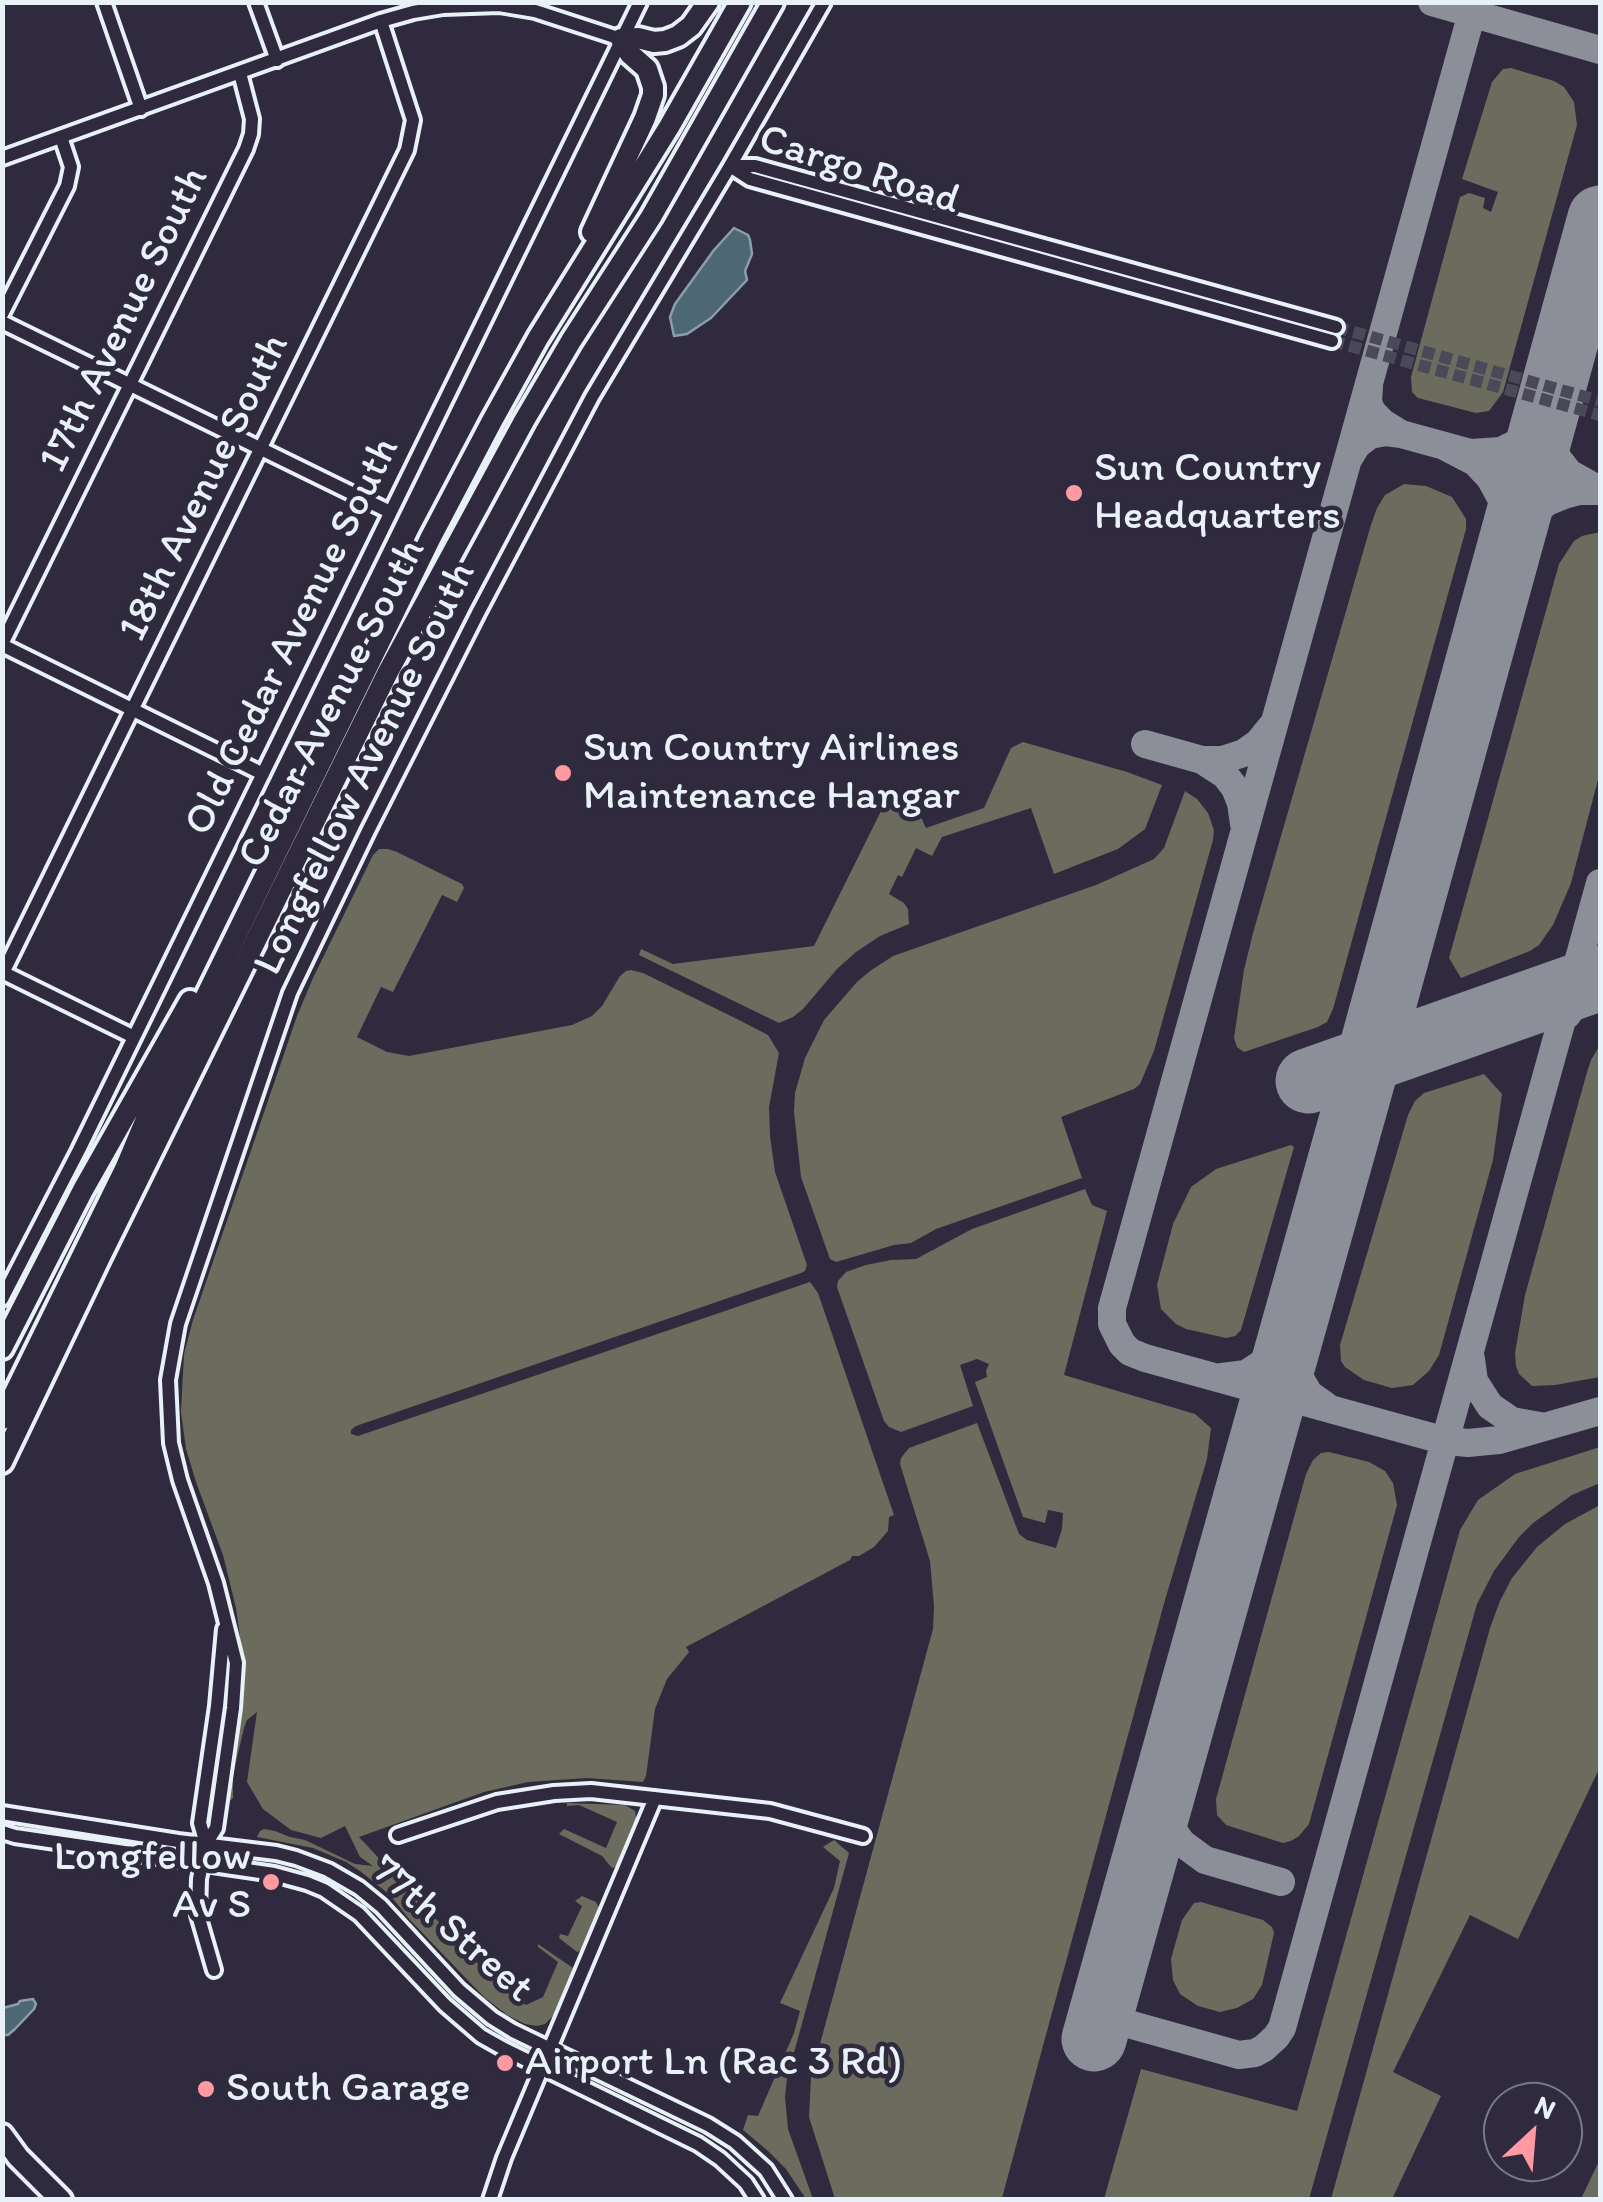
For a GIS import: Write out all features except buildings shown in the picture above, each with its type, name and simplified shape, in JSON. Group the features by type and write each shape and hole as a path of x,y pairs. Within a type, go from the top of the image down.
{"highway":[{"path":"620,39 654,42 678,36 708,2"},
{"name":"Cedar Avenue South","path":"2,1419 431,537 538,338 669,127 740,2"},
{"name":"Cedar Avenue South","path":"2,1462 388,672 524,421 651,217 773,2"},
{"path":"538,338 650,106 653,87 648,69 620,39"},
{"path":"2,1348 133,1099 196,990 227,952"},
{"path":"2,1406 43,1336"},
{"path":"2,1482 32,1403"},
{"path":"2,2135 61,2200"}],"street":[{"path":"104,2 141,108"},
{"path":"256,2 277,60"},
{"name":"Old Cedar Avenue South","path":"2,1299 640,2"},
{"name":"Longfellow Avenue South","path":"214,1970 198,1916 202,1863 206,1844 216,1828 234,1708 236,1663 216,1583 174,1459 168,1380 178,1324 275,1034 304,961 478,613 592,397 824,2"},
{"path":"2,158 277,60 410,7 498,4 536,11 620,39"},
{"name":"18th Avenue South","path":"3,973 407,150 413,120 410,104 381,21"},
{"name":"17th Avenue South","path":"2,645 251,134 252,120 240,72"},
{"path":"2,314 70,176 61,137"},
{"name":"Cargo Road","path":"730,166 750,179 1334,334"},
{"path":"2,322 390,512"},
{"path":"2,645 263,774"},
{"path":"3,973 134,1037"},
{"path":"398,1835 476,1808 527,1796 590,1792 770,1811 863,1836"},
{"path":"490,2200 655,1798"},
{"name":"77th Street","path":"2,1812 296,1858 345,1878 382,1906 481,2010 513,2031 708,2125 735,2142 766,2170 785,2200"},
{"name":"77th Street","path":"2,1832 292,1878 336,1897 368,1923 468,2026 492,2043 698,2144 746,2184 757,2200"}],"green space":[{"path":"1511,68 1564,87 1574,102 1577,125 1503,392 1489,411 1476,413 1418,398 1412,392 1411,377 1460,197 1469,193 1485,198 1483,208 1491,212 1498,192 1462,179 1492,82 1503,69"},
{"path":"1404,484 1426,486 1452,497 1466,519 1466,529 1333,1009 1327,1022 1318,1027 1244,1052 1234,1038 1253,933 1370,528 1385,495"},
{"path":"1600,532 1600,772 1571,883 1553,925 1539,945 1461,978 1449,958 1559,564 1574,541"},
{"path":"1023,742 1162,785 1145,829 1118,849 1054,874 1031,808 942,837 932,856 916,848 889,894 908,909 909,924 856,952 803,1009 779,1023 639,955 641,949 673,964 814,946 891,791 902,790 911,796 926,828 984,808 1011,748"},
{"path":"1185,791 1208,813 1213,840 1154,1051 1140,1084 1061,1117 1082,1178 936,1229 911,1243 836,1262 830,1259 801,1177 794,1112 805,1058 824,1020 857,982 893,956 1096,885 1154,859 1164,848"},
{"path":"379,849 397,852 464,888 457,902 442,895 393,992 381,987 357,1037 387,1052 409,1056 572,1025 592,1016 620,976 631,970 739,1020 768,1035 779,1053 769,1107 770,1136 775,1172 807,1265 801,1273 356,1426 351,1434 358,1436 810,1282 818,1293 894,1515 889,1517 888,1531 874,1547 686,1647 689,1652 667,1679 655,1709 643,1782 587,1778 528,1782 484,1792 359,1837 479,1965 488,1962 483,1969 494,1981 526,2005 543,1997 558,1962 538,1944 573,1968 555,2014 537,2026 507,2015 484,1997 390,1895 360,1871 313,1848 257,1837 264,1829 275,1831 305,1840 355,1864 373,1866 360,1857 345,1826 321,1838 291,1830 263,1809 247,1782 257,1712 244,1728 233,1775 233,1798 225,1805 241,1689 240,1637 223,1555 186,1449 181,1412 184,1354 297,1016"},
{"path":"1600,1045 1600,1377 1532,1386 1519,1374 1515,1353 1525,1295 1587,1072"},
{"path":"1484,1074 1502,1094 1493,1160 1439,1355 1413,1385 1392,1388 1364,1380 1345,1367 1340,1345 1408,1115 1424,1093"},
{"path":"1294,1147 1241,1330 1226,1338 1176,1324 1161,1309 1157,1285 1173,1224 1191,1187 1216,1169"},
{"path":"1085,1189 1092,1205 1107,1211 1064,1375 1195,1414 1211,1428 1207,1459 1165,1600 1004,2199 835,2199 809,2117 811,2077 933,1629 930,1561 901,1458 909,1448 977,1423 1019,1534 1056,1548 1063,1513 1048,1510 1045,1523 1023,1517 975,1382 987,1377 989,1364 977,1359 960,1365 973,1406 901,1432 889,1427 838,1281 846,1272 866,1265 916,1259 972,1229"},
{"path":"1600,1447 1600,1483 1572,1495 1533,1523 1494,1571 1477,1604 1309,2199 1104,2199 1141,2069 1297,2111 1460,1530 1478,1500 1515,1474"},
{"path":"1329,1452 1369,1462 1385,1471 1393,1483 1397,1505 1309,1824 1299,1836 1283,1843 1226,1825 1217,1815 1216,1799 1306,1474 1313,1460"},
{"path":"1600,1505 1600,1767 1518,1939 1470,1915 1393,2072 1441,2096 1392,2199 1331,2199 1500,1601 1512,1578 1537,1547 1565,1524"},
{"path":"567,1803 625,1805 635,1811 637,1823 616,1867 559,1834 564,1829 606,1848 617,1822"},
{"path":"834,1840 849,1853 785,2097 788,2129 813,2199 806,2199 786,2169 743,2130 748,2115 758,2116 794,2033 800,2011 780,2003 834,1888 840,1861 823,1847"},
{"path":"582,1896 596,1902 599,1908 582,1950 577,1952 559,1938 560,1934 568,1936 582,1906 575,1901"},
{"path":"1194,1903 1263,1920 1272,1927 1262,1985 1253,1999 1237,2008 1220,2012 1198,2006 1180,1994 1173,1980 1171,1959 1182,1920"},
{"path":"1600,2159 1600,2199 1581,2199"}],"water":[{"path":"734,228 750,240 752,254 745,271 747,280 711,318 687,334 674,336 670,317 675,304"},
{"path":"33,1999 34,2009 8,2035 3,2035 3,2008"}],"taxiway":[{"path":"1432,2 1600,50"},
{"path":"1475,2 1112,1308 1112,1324 1122,1344 1145,1358 1446,1441 1499,1440 1600,1411"},
{"path":"1588,263 1600,235"},
{"path":"1349,458 1370,435 1401,434 1372,412 1369,387"},
{"path":"1471,453 1501,451 1519,442 1538,422 1552,393 1546,431 1551,450 1569,473 1594,487"},
{"path":"1401,434 1580,483"},
{"path":"1444,446 1475,462 1501,498 1507,536 1497,591 1514,538 1532,514 1564,495 1600,491"},
{"path":"1244,824 1235,788 1225,775 1202,760 1222,760 1244,753 1271,727"},
{"path":"1145,744 1202,760"},
{"path":"1100,2016 1239,2055 1264,2048 1282,2028 1600,883"},
{"path":"1567,1015 1600,982"},
{"path":"1222,1377 1246,1374 1275,1355 1299,1304 1291,1342 1293,1366 1309,1394 1326,1406"},
{"path":"1471,1359 1474,1381 1490,1406 1512,1421 1540,1426"},
{"path":"1173,1758 1166,1805 1174,1832 1182,1843 1205,1860 1281,1882"}],"runway":[{"path":"1094,2039 1600,218"},
{"path":"1308,1081 1600,978"}],"tunnel":[{"path":"1336,327 1600,401"},
{"path":"1332,341 1600,415"}],"place":[{"name":"Sun Country Headquarters","path":"1074,493"},
{"name":"Sun Country Airlines Maintenance Hangar","path":"563,773"},
{"name":"Longfellow Av S","path":"271,1882"},
{"name":"Airport Ln (Rac 3 Rd)","path":"505,2063"},
{"name":"South Garage","path":"206,2089"}]}
